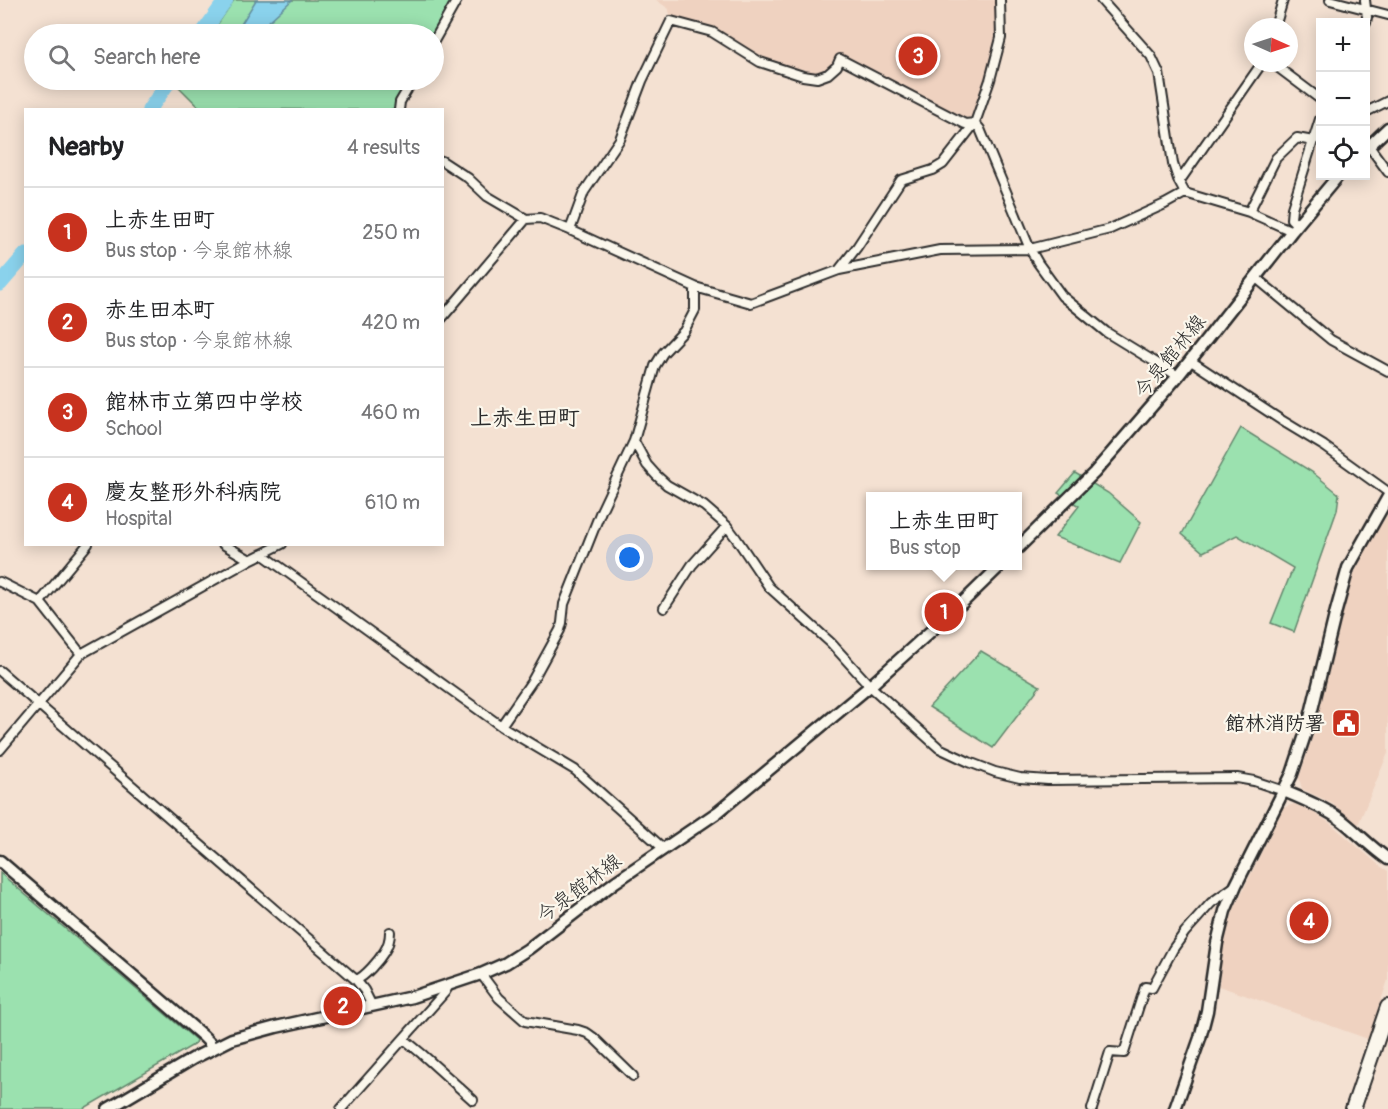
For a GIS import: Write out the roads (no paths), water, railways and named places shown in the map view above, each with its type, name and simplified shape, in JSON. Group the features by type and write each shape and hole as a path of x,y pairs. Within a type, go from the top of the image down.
{"highway":[{"path":"1353,1109 1388,1007"},
{"path":"1362,1109 1388,1036"}],"main road":[{"path":"1370,144 1388,128"},
{"name":"今泉館林線","path":"1022,543 1094,473 1179,376 1294,228 1335,180"},
{"path":"1176,1109 1207,1011 1220,928 1236,885 1284,791 1301,750 1348,568 1388,495"},
{"name":"今泉館林線","path":"110,1108 232,1039 449,985 506,963 528,950 585,904 718,812 870,686 996,570"},
{"path":"1284,791 1329,812 1388,859"},
{"path":"0,861 203,1036 212,1049"}],"street":[{"path":"444,24 457,0"},
{"path":"840,270 901,180 933,171 943,164 975,123 1001,39 1000,0"},
{"path":"1101,0 1151,56 1159,73 1173,164 1185,193 1294,228"},
{"path":"1278,18 1283,0"},
{"path":"1330,0 1388,15"},
{"path":"1365,0 1367,18"},
{"path":"570,230 584,192 620,139 642,81 670,21 712,32 760,62 803,76 817,78 828,74 837,66 840,59 965,124 975,123"},
{"path":"1179,183 1257,72"},
{"path":"1284,72 1316,96"},
{"path":"399,108 407,90"},
{"path":"1370,110 1388,101"},
{"path":"975,123 980,129 1030,249 1062,296 1106,332 1179,376"},
{"path":"1249,212 1275,158 1297,138 1316,139"},
{"path":"1294,228 1291,219 1292,208 1316,142"},
{"path":"1370,151 1388,172"},
{"path":"444,162 468,178 487,196 526,219 540,218 695,287 751,303 840,270 940,250 1030,249 1110,229 1185,193"},
{"path":"444,315 526,219"},
{"path":"1256,278 1331,340 1388,371"},
{"path":"501,726 532,681 560,630 564,604 601,511 634,441 655,366 663,352 684,331 695,310 695,287"},
{"path":"1191,360 1324,446 1388,495"},
{"path":"634,441 647,465 667,485 704,506 727,526 769,587 831,644 870,686 939,748 969,762 1020,778 1048,780 1237,778 1254,780 1284,791"},
{"path":"664,608 692,565 727,526"},
{"path":"40,602 86,546"},
{"path":"226,546 250,560"},
{"path":"0,750 81,654 278,546"},
{"path":"262,554 501,726 575,770 664,849"},
{"path":"0,582 40,602 81,654"},
{"path":"0,671 356,980 372,1006"},
{"path":"1092,1109 1110,1052 1124,1053 1145,987 1152,988 1173,949 1211,903 1236,885"},
{"path":"356,980 362,978 384,952 390,932"},
{"path":"481,974 499,998 525,1021 587,1033 633,1076"},
{"path":"341,1109 449,985"},
{"path":"404,1039 473,1100"}],"water":[{"path":"256,0 292,0 266,24 241,24"}],"waterway":[{"path":"209,24 226,0"},
{"path":"150,108 163,90"},
{"path":"0,284 24,256"}],"place":[{"name":"館林市立第四中学校","path":"918,56"},
{"name":"上赤生田町","path":"944,612"},
{"name":"館林消防署","path":"1346,723"},
{"name":"慶友整形外科病院","path":"1309,921"},
{"name":"赤生田本町","path":"343,1006"}],"district":[{"name":"上赤生田町","path":"525,418"}]}
